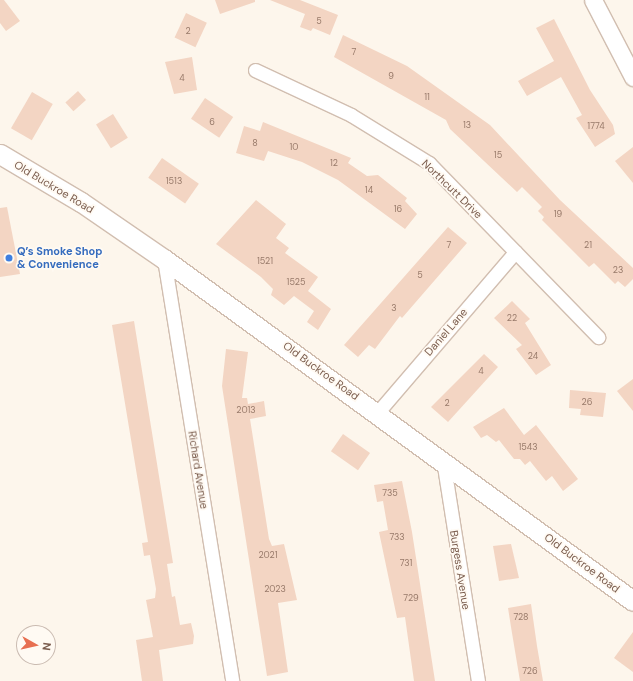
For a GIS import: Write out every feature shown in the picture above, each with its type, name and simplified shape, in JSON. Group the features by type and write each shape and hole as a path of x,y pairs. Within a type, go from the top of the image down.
{"main road":[{"name":"Old Buckroe Road","path":"0,154 81,202 164,259 443,459 633,601"}],"street":[{"path":"593,0 630,67"},
{"name":"Northcutt Drive","path":"255,70 351,115 429,163 598,337"},
{"name":"Daniel Lane","path":"378,412 515,252"},
{"name":"Richard Avenue","path":"164,259 232,681"},
{"name":"Burgess Avenue","path":"443,459 478,681"}],"building":[{"path":"0,0 4,0 20,21 6,31 0,23"},
{"path":"215,0 255,0 255,2 220,14"},
{"path":"270,0 300,0 338,15 330,35 313,28 311,31 300,27 305,14"},
{"path":"186,13 207,23 195,47 175,37"},
{"path":"554,19 590,90 613,125 615,134 595,147 576,118 582,115 561,77 527,96 518,81 554,61 536,28"},
{"path":"343,35 407,66 490,125 560,200 633,268 633,279 625,287 618,281 615,284 594,263 589,267 542,220 544,217 538,211 542,207 522,187 517,192 450,129 446,120 334,57"},
{"path":"192,57 197,90 174,94 165,62"},
{"path":"78,91 86,100 73,111 65,102"},
{"path":"32,92 53,104 32,140 11,128"},
{"path":"205,98 233,117 219,138 191,119"},
{"path":"113,114 128,138 111,148 96,125"},
{"path":"263,122 351,158 348,163 367,176 378,175 407,198 405,201 417,214 405,229 338,180 302,162 268,151 264,161 236,153 244,126 260,131"},
{"path":"633,147 633,183 615,161"},
{"path":"162,158 199,184 185,203 148,178"},
{"path":"256,200 286,224 276,238 289,248 285,253 318,277 308,291 331,309 318,330 307,322 314,311 294,296 284,305 271,295 273,289 261,277 216,244"},
{"name":"Q’s Smoke Shop & Convenience","path":"7,207 20,274 0,277 0,208"},
{"path":"448,227 467,243 402,318 400,316 375,349 369,345 358,357 344,345"},
{"path":"512,301 530,319 525,323 551,365 536,375 516,349 522,345 494,318"},
{"path":"134,321 173,563 167,564 172,597 175,596 180,625 191,623 194,636 193,644 159,650 163,681 142,681 136,640 153,637 146,600 155,598 156,589 150,555 144,556 142,543 148,542 112,325"},
{"path":"226,349 248,352 242,398 247,398 248,404 264,401 266,416 250,419 269,539 272,546 284,544 297,600 278,603 288,672 267,676 222,386"},
{"path":"484,354 498,367 448,422 431,407"},
{"path":"633,379 633,411 617,391"},
{"path":"570,390 606,393 603,417 580,415 581,409 569,408"},
{"path":"504,408 524,435 536,425 578,479 563,491 552,476 546,481 530,461 525,465 520,459 514,459 499,440 496,442 487,435 481,438 473,427"},
{"path":"343,434 370,453 358,470 331,451"},
{"path":"402,481 412,532 435,681 414,681 405,617 397,618 379,532 388,530 383,501 377,502 374,485"},
{"path":"511,544 519,578 499,581 493,546"},
{"path":"531,604 543,681 520,681 508,608"},
{"path":"633,632 633,672 614,658"}],"place":[{"name":"Q’s Smoke Shop & Convenience","path":"9,258"}]}
